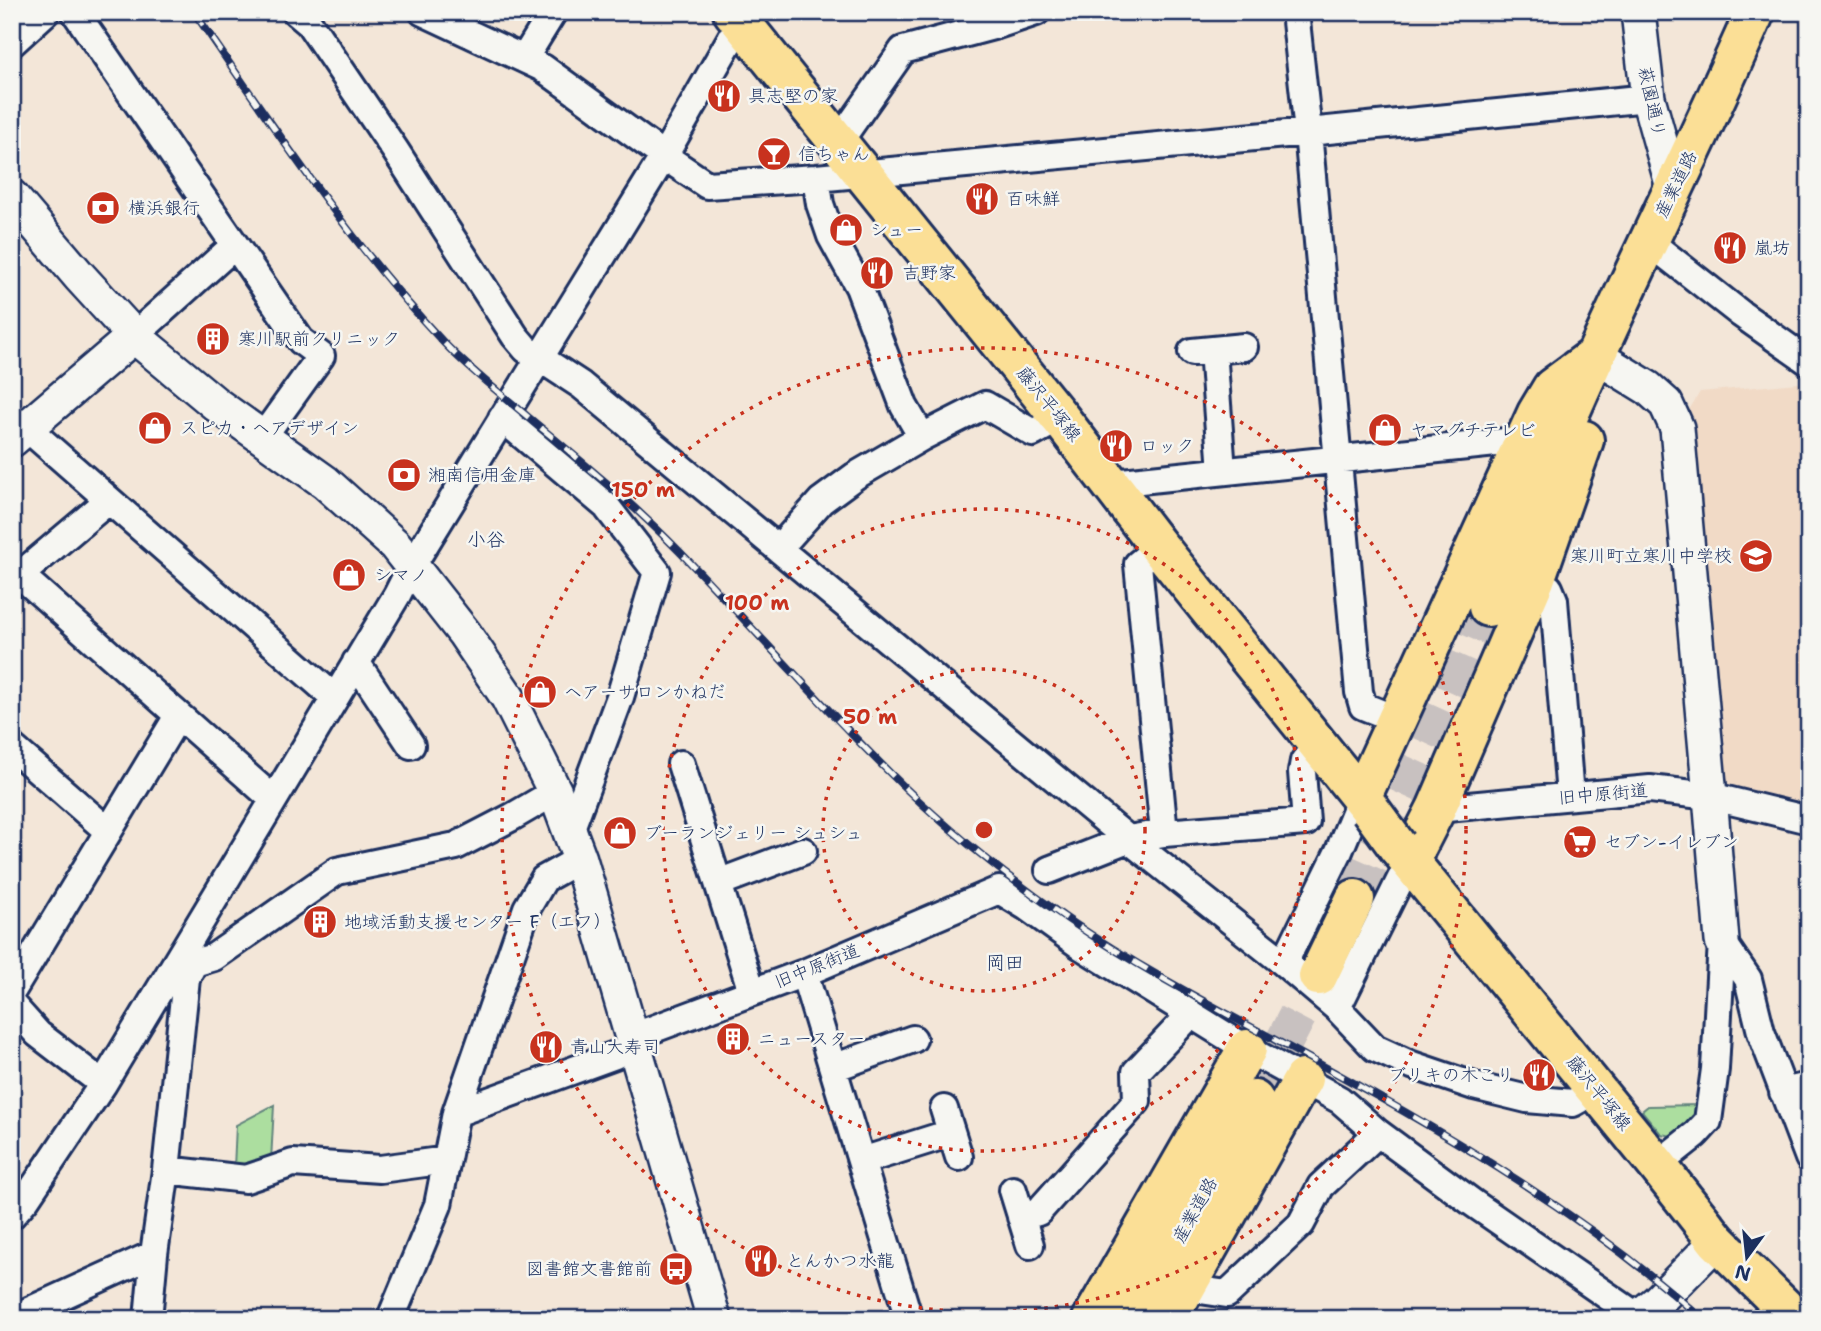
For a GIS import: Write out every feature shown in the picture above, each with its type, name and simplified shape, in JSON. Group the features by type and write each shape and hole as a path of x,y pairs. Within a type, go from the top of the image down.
{"main road":[{"name":"産業道路","path":"1488,607 1576,398 1715,104 1755,12"},
{"name":"藤沢平塚線","path":"740,15 862,174 1112,483 1159,547 1717,1241 1796,1319"},
{"path":"1366,804 1398,720 1525,440 1552,388 1596,356"},
{"path":"1403,853 1436,809 1535,580 1596,407 1596,356"},
{"path":"1301,969 1355,899"},
{"path":"1092,1319 1247,1049"},
{"path":"1168,1319 1303,1079"},
{"name":"産業道路","path":"1132,1319 1202,1199 1254,1100"}],"street":[{"path":"12,43 46,12"},
{"path":"75,12 300,341 320,356 262,438"},
{"path":"423,12 543,68 708,185 862,174 1648,97"},
{"path":"524,59 553,12"},
{"path":"838,143 903,50 1036,12"},
{"path":"1296,12 1359,692 1363,706 1398,720"},
{"name":"萩園通り","path":"1638,12 1648,97 1674,191"},
{"path":"17,1200 103,1084 178,974 273,799 411,567 664,156 740,15"},
{"path":"306,16 526,349 581,385 1128,839 1301,969 1375,1048 1412,1065 1475,1086 1527,1099 1573,1103 1596,1090"},
{"path":"816,178 820,204 831,236 859,287 904,406 922,437"},
{"path":"12,197 134,336 218,405 325,482 384,535 464,633 508,698 555,792 575,845 714,1319"},
{"path":"1648,241 1741,314 1809,362"},
{"path":"235,245 20,434 109,500 335,698"},
{"path":"1222,471 1203,351 1244,347"},
{"path":"1596,356 1648,388 1666,404 1676,428 1722,941 1715,1069 1707,1121 1657,1165"},
{"path":"779,548 821,501 855,476 922,437 985,405 1033,433 1060,418"},
{"path":"393,1319 393,1313 438,1205 456,1113 527,908 544,879 575,845 657,572 607,506 502,418"},
{"path":"1112,483 1525,440"},
{"path":"109,500 16,578 273,799"},
{"path":"1159,547 1138,564 1164,833"},
{"path":"1535,580 1549,588 1554,600 1570,796"},
{"path":"356,662 411,744"},
{"path":"12,991 178,716"},
{"path":"1049,870 1128,839 1164,833 1306,822 1302,772 1304,761 1318,744"},
{"path":"12,747 108,831"},
{"path":"681,764 752,992"},
{"name":"旧中原街道","path":"1436,809 1650,789 1710,796 1809,820"},
{"path":"148,1319 166,1170 178,974 194,962 214,957 337,871 456,846 555,792"},
{"path":"1301,969 1339,852 1366,804"},
{"path":"718,883 803,851"},
{"path":"1337,1008 1403,853"},
{"name":"旧中原街道","path":"456,1113 615,1055 634,1041 804,973 999,890 1081,946 1191,1014"},
{"path":"1722,941 1748,979 1761,1032 1809,1158"},
{"path":"804,973 909,1319"},
{"path":"12,1005 38,1034 103,1084"},
{"path":"1021,1217 1038,1212 1080,1182 1106,1118 1137,1101 1136,1072 1191,1014 1247,1049 1340,1100 1378,1133 1473,1203 1646,1314 1717,1241"},
{"path":"833,1068 913,1039"},
{"path":"1783,1092 1809,1086"},
{"path":"862,1161 951,1133"},
{"path":"1188,1285 1200,1290 1227,1294 1301,1224 1321,1186 1378,1133"},
{"path":"166,1170 246,1179 293,1163 380,1169 447,1160"},
{"path":"1013,1190 1030,1245"},
{"path":"13,1318 154,1254"}],"shaded area":[{"name":"寒川町立寒川中学校","path":"1809,382 1809,812 1742,797 1724,784 1689,410 1700,392"}],"green space":[{"path":"274,1105 271,1161 234,1168 236,1125"},
{"path":"1698,1105 1692,1120 1672,1136 1661,1134 1642,1111 1648,1106"}],"tunnel":[{"path":"1355,899 1488,607"},
{"path":"1254,1100 1318,976"}],"railway":[{"path":"194,12 344,224 444,343 661,533 862,745 953,831 998,868 1099,940 1194,996 1373,1094 1520,1182 1613,1247 1702,1319"}],"place":[{"name":"具志堅の家","path":"724,96"},
{"name":"信ちゃん","path":"774,154"},
{"name":"百味鮮","path":"982,199"},
{"name":"横浜銀行","path":"103,208"},
{"name":"シュー","path":"846,230"},
{"name":"嵐坊","path":"1730,248"},
{"name":"吉野家","path":"877,273"},
{"name":"寒川駅前クリニック","path":"213,339"},
{"name":"スピカ・ヘアデザイン","path":"155,428"},
{"name":"ヤマグチテレビ","path":"1385,430"},
{"name":"ロック","path":"1116,446"},
{"name":"湘南信用金庫","path":"404,475"},
{"name":"寒川町立寒川中学校","path":"1756,556"},
{"name":"シマノ","path":"349,575"},
{"name":"ヘアーサロンかねだ","path":"540,692"},
{"name":"ブーランジェリー シュシュ","path":"620,833"},
{"name":"セブン-イレブン","path":"1580,842"},
{"name":"地域活動支援センター F（エフ）","path":"320,922"},
{"name":"ニュースター","path":"733,1039"},
{"name":"青山大寿司","path":"546,1047"},
{"name":"ブリキの木こり","path":"1539,1075"},
{"name":"とんかつ水龍","path":"761,1261"},
{"name":"図書館文書館前","path":"676,1269"}],"district":[{"name":"小谷","path":"486,539"},
{"name":"岡田","path":"1005,962"}]}
